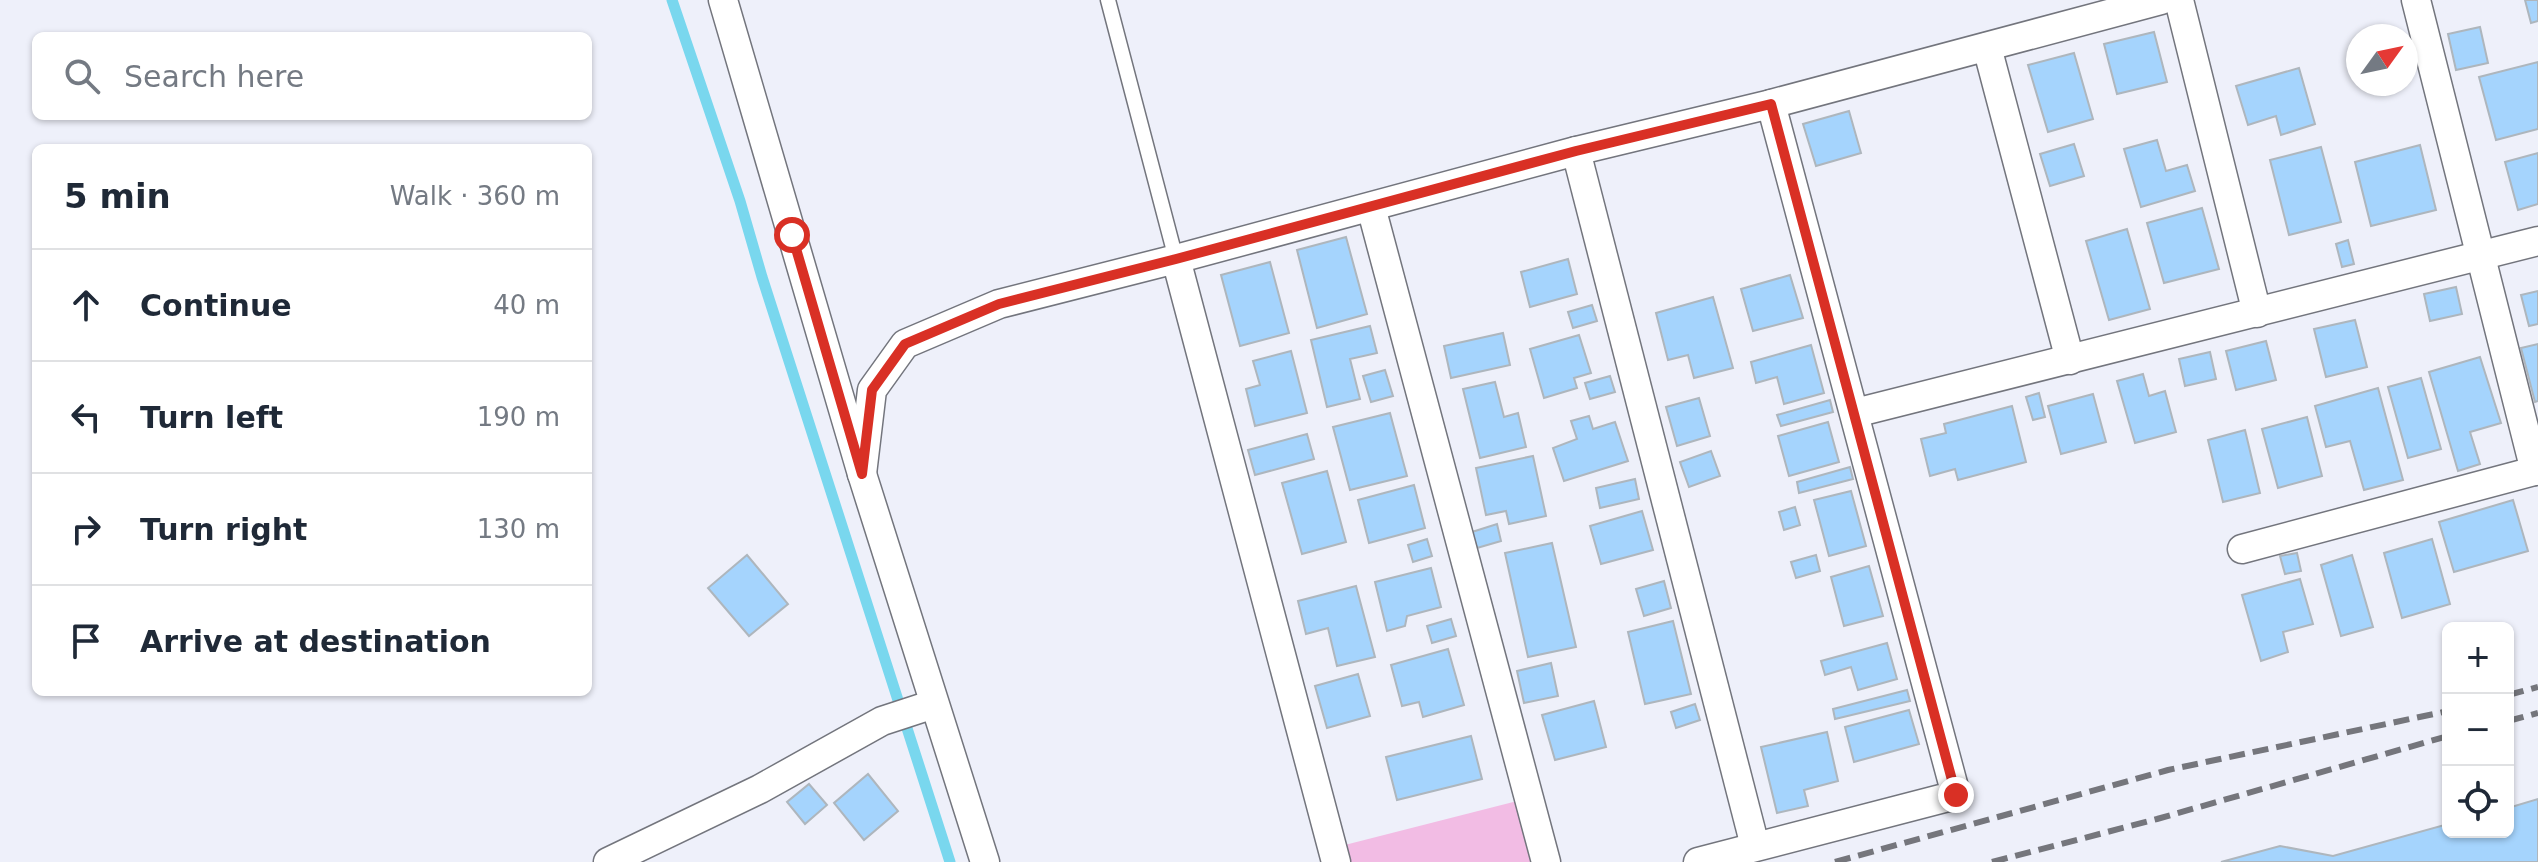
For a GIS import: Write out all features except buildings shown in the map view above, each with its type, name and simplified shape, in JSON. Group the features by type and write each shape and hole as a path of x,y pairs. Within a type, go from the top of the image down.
{"street":[{"path":"723,0 862,474 985,862"},
{"path":"862,474 872,390 905,344 999,304 2161,0"},
{"path":"2179,0 2257,313"},
{"path":"2242,549 2536,471 2416,0"},
{"path":"1987,47 2070,360"},
{"path":"1698,862 1956,795 1771,104"},
{"path":"1576,151 1755,846"},
{"path":"1371,207 1546,862"},
{"path":"1855,413 2538,241"},
{"path":"1176,259 1336,862"},
{"path":"608,862 760,789 882,721 934,704"}],"lane":[{"path":"1108,0 1176,259"}],"shaded area":[{"path":"1529,798 1546,862 1336,862 1333,848"}],"waterway":[{"path":"672,0 740,201 950,862"}],"railway":[{"path":"2512,694 2538,687"},
{"path":"1835,862 2168,770 2442,712"},
{"path":"2514,719 2538,713"},
{"path":"1992,862 2157,819 2442,738"}],"route":[{"path":"792,235 862,474 872,390 905,344 999,304 1576,151 1771,104 1956,795"}]}
